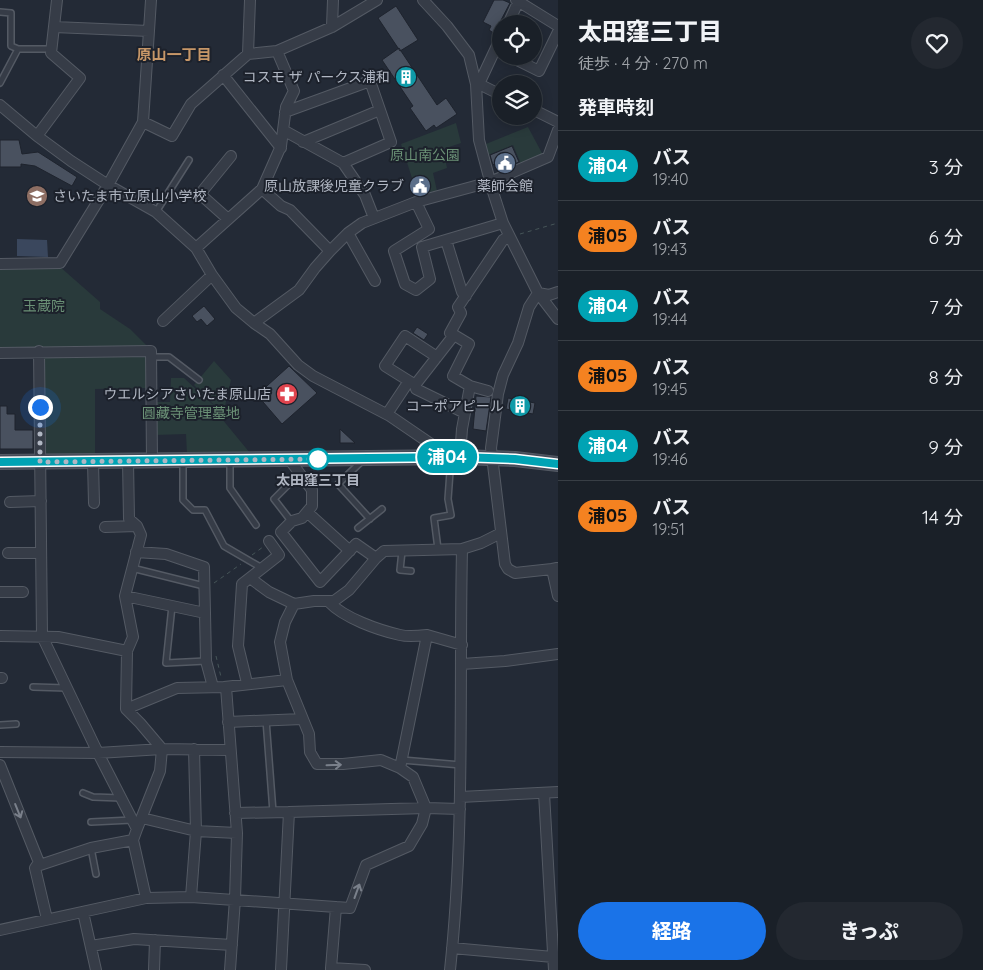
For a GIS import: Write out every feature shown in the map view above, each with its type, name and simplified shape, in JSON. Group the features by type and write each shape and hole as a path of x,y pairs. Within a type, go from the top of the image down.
{"street":[{"path":"37,136 80,78 51,53 57,0"},
{"path":"0,264 60,263 108,185 143,122 151,0"},
{"path":"248,54 250,0"},
{"path":"332,27 333,0"},
{"path":"143,122 172,136 191,104 248,54 277,51 332,27 376,0"},
{"path":"423,0 469,54 478,84 480,140 490,182 503,223 538,293 558,319"},
{"path":"512,15 518,1 558,26"},
{"path":"54,27 149,31"},
{"path":"542,65 558,32"},
{"path":"196,248 262,189 281,148 286,107 294,91 277,51"},
{"path":"478,84 492,61"},
{"path":"527,65 539,71 542,65"},
{"path":"223,75 281,148"},
{"path":"285,112 370,80 391,142 343,163"},
{"path":"478,84 492,91"},
{"path":"0,105 37,136 108,185 156,212 196,248 212,275 236,308 270,334 298,365 313,376 387,414 454,457"},
{"path":"304,142 380,110"},
{"path":"542,114 558,122"},
{"path":"283,130 343,163 366,195 374,218"},
{"path":"254,323 299,290 330,251 348,232 362,223 416,202 490,182 548,156 558,130"},
{"path":"228,219 200,194 231,156"},
{"path":"262,189 281,206 290,210 330,251"},
{"path":"416,202 429,228 394,251 405,284 416,290 430,279 422,247 503,223"},
{"path":"348,232 375,281"},
{"path":"488,391 470,386 453,376 469,344 450,333 461,312 458,308 503,240 509,236"},
{"path":"446,240 462,292 466,296"},
{"path":"163,321 212,275"},
{"path":"538,293 549,295 558,292"},
{"path":"538,293 529,307 518,343 501,384 491,458 505,564 508,569 515,573 555,568 558,596"},
{"path":"436,357 405,336 385,366 412,383 416,390 464,413"},
{"path":"387,414 453,336"},
{"path":"40,351 42,636 98,752 137,822 196,831 237,833"},
{"path":"0,352 151,352 152,461"},
{"path":"454,457 462,429 470,386"},
{"path":"0,462 454,457 537,461 558,464"},
{"path":"289,459 312,490 312,506 302,518 292,521 281,532 320,582 356,544 376,558"},
{"path":"128,461 129,519 137,526 141,535 125,596 133,637 127,652 126,709 162,749 160,771 137,822 133,840 146,898"},
{"path":"93,462 94,502"},
{"path":"10,502 41,501"},
{"path":"307,512 350,551"},
{"path":"105,527 137,526"},
{"path":"250,578 269,592 294,604 314,601 329,602 334,601 349,590 384,551 462,549 481,543 501,533"},
{"path":"247,684 238,646 242,584 279,555 269,541"},
{"path":"450,970 459,865 462,549"},
{"path":"136,552 166,554 204,567 209,585 205,613 206,661 221,687 228,722 237,833 230,970"},
{"path":"8,553 41,553"},
{"path":"0,592 23,592"},
{"path":"125,596 205,613"},
{"path":"329,602 334,607 361,622 401,636 427,635 462,645"},
{"path":"1,927 146,898 191,897 235,899 350,908 366,865 409,846 422,824 426,808 414,777 401,764 382,760 343,764 317,764 310,752 309,734 286,680 280,642 285,622 294,604"},
{"path":"401,764 427,635"},
{"path":"0,636 58,637 127,652"},
{"path":"462,664 558,654"},
{"path":"126,709 177,688 221,687 286,680"},
{"path":"228,722 302,719"},
{"path":"0,752 98,752 162,749 230,750"},
{"path":"191,897 196,831 194,749"},
{"path":"0,766 37,865 47,919"},
{"path":"460,796 558,792"},
{"path":"544,793 553,871 554,970"},
{"path":"235,813 426,808 460,809"},
{"path":"281,970 289,812"},
{"path":"27,877 37,865 91,848 133,840"},
{"path":"336,907 331,969 365,970"},
{"path":"83,912 96,970"},
{"path":"91,946 134,939 232,945"},
{"path":"154,970 155,940"},
{"path":"452,948 553,956"}],"lane":[{"path":"0,12 11,13 10,46 51,49"},
{"path":"0,83 18,48"},
{"path":"156,212 189,160"},
{"path":"151,357 169,357 199,380"},
{"path":"438,550 434,518 451,516 448,499 454,457"},
{"path":"365,458 338,484 370,519"},
{"path":"183,460 183,500 193,510 205,510 224,546 262,569"},
{"path":"230,460 230,488 256,525"},
{"path":"292,521 274,499 300,473"},
{"path":"358,528 382,509"},
{"path":"402,551 400,570 411,571"},
{"path":"132,568 209,585"},
{"path":"172,606 166,663 206,661"},
{"path":"33,688 67,688"},
{"path":"266,720 273,812"},
{"path":"0,725 16,724"},
{"path":"401,764 461,765"},
{"path":"83,793 92,797 122,798"},
{"path":"91,822 137,822"},
{"path":"91,848 96,874"}],"path":[{"path":"509,236 558,223"},
{"path":"209,585 247,560 269,541"},
{"path":"214,652 221,687"}],"green space":[{"name":"原山南公園","path":"456,123 461,143 443,149 447,168 433,173 437,191 429,192 424,175 412,178 401,144"},
{"path":"528,127 543,155 521,164 513,145 488,155 486,144"},
{"name":"玉蔵院","path":"59,266 100,302 100,309 130,329 147,346 0,348 0,267"},
{"path":"43,354 147,355 148,388 95,389 95,454 43,455"},
{"name":"圓藏寺管理墓地","path":"214,361 231,380 222,419 250,453 187,454 186,434 155,435 155,402 170,402 171,378 184,378 222,413 194,385"}],"water":[{"path":"17,239 47,240 48,257 17,256"}],"building":[{"path":"494,0 503,0 510,3 504,15 492,15 492,32 489,30 491,26 483,22"},
{"path":"396,6 418,40 400,51 378,18"},
{"path":"399,48 437,105 446,98 457,114 436,128 434,125 426,131 410,108 413,106 382,60"},
{"path":"0,140 19,140 22,154 38,152 77,177 72,186 35,166 21,164 21,167 0,167"},
{"path":"512,146 519,162 497,171 490,155"},
{"path":"424,178 427,192 416,195 413,181"},
{"path":"204,306 215,319 207,326 201,319 197,322 192,316"},
{"path":"417,327 428,334 424,340 413,333"},
{"path":"289,366 317,393 282,424 257,395"},
{"path":"476,396 491,397 486,431 473,429"},
{"name":"コーポアピール","path":"508,398 535,403 533,414 506,409"},
{"path":"0,406 7,406 7,414 15,414 15,430 33,430 33,449 0,449"},
{"path":"340,429 355,443 340,443"}],"bus line":[{"name":"浦04","path":"0,462 460,457 515,459 558,464"}],"place":[{"name":"コスモ ザ パークス浦和","path":"406,77"},
{"name":"薬師会館","path":"505,163"},
{"name":"原山放課後児童クラブ","path":"420,186"},
{"name":"さいたま市立原山小学校","path":"37,196"},
{"name":"ウエルシアさいたま原山店","path":"287,394"},
{"name":"コーポアピール","path":"520,406"},
{"name":"太田窪三丁目","path":"318,459"}],"district":[{"name":"原山一丁目","path":"174,54"}],"route":[{"path":"40,407 40,462 320,459 318,459"}]}
